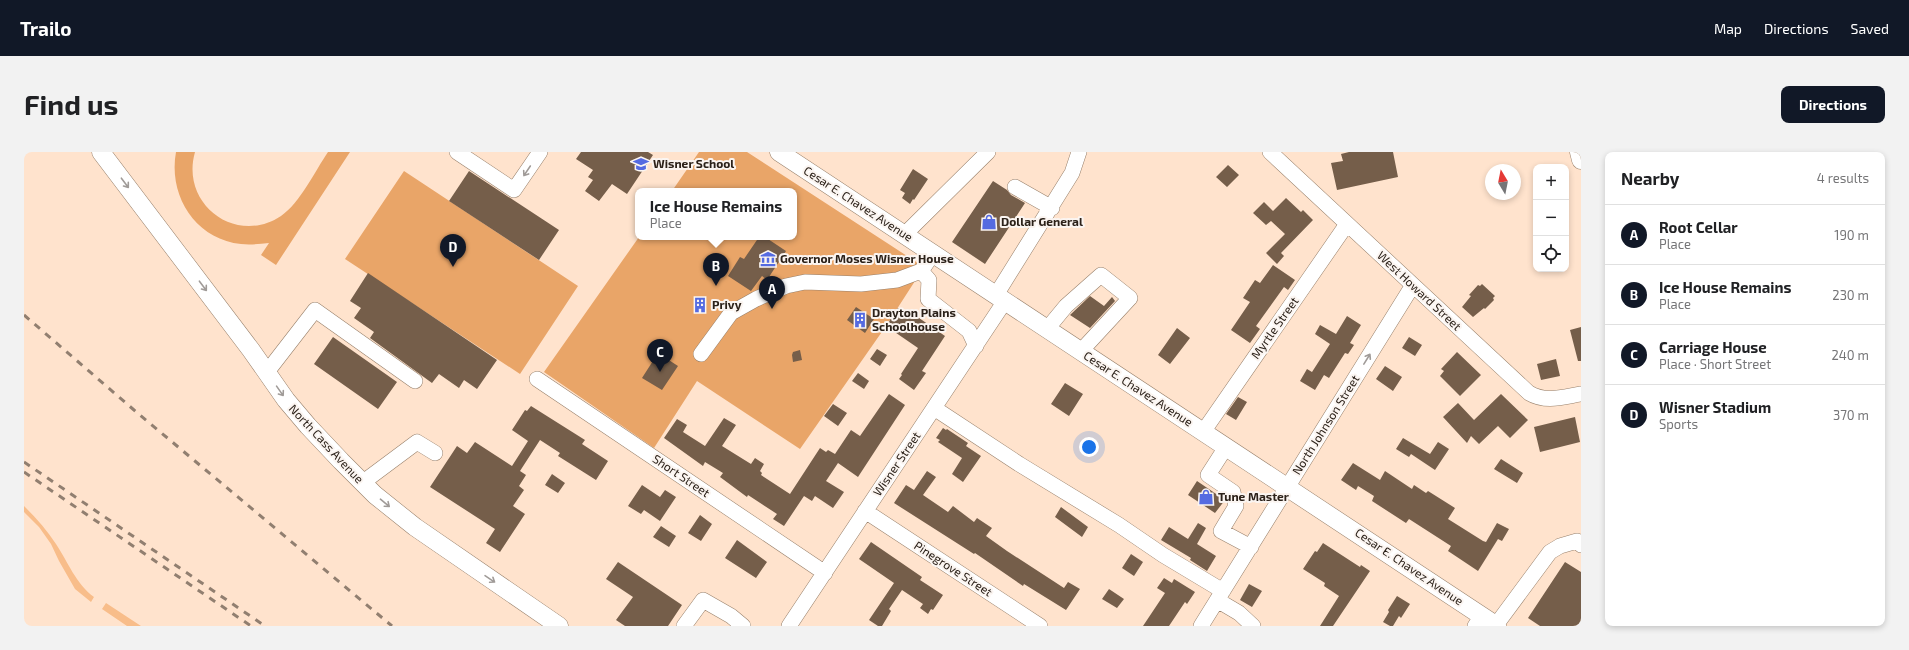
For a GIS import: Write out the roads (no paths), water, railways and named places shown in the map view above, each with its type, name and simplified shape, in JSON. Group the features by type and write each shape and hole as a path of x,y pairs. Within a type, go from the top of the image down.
{"main road":[{"name":"North Cass Avenue","path":"101,152 308,426 362,483 415,527 559,626"},
{"path":"1579,152 1581,160"},
{"name":"Cesar E. Chavez Avenue","path":"788,154 933,254 1287,487 1488,623"}],"street":[{"path":"457,152 514,190 540,152"},
{"path":"904,234 988,152"},
{"name":"Wisner Street","path":"791,625 865,511 976,346 1000,298 1072,173 1079,152"},
{"name":"West Howard Street","path":"1270,152 1529,393 1546,399 1581,394"},
{"path":"1015,187 1052,208"},
{"name":"Myrtle Street","path":"1203,432 1347,224"},
{"path":"701,354 731,313 756,299 786,286 805,282 861,284 898,280 920,271 933,254"},
{"path":"920,271 929,280 928,298 969,330 976,346"},
{"path":"1047,329 1066,306 1101,275 1130,298 1081,351"},
{"name":"North Johnson Street","path":"1201,626 1413,285"},
{"path":"267,372 315,310 415,382"},
{"name":"Short Street","path":"537,379 824,573"},
{"path":"934,408 1019,464 1119,525 1220,595 1253,626"},
{"path":"362,483 417,442 436,453"},
{"path":"1226,447 1208,475 1233,492 1236,506 1221,531 1251,547"},
{"name":"Pinegrove Street","path":"865,511 1040,626"},
{"path":"1488,623 1550,552 1560,546 1576,541 1581,545"},
{"path":"684,626 703,600 731,616 743,626"}],"railway":[{"path":"24,315 134,410 392,626"},
{"path":"24,462 265,626"},
{"path":"24,472 251,626"}],"place":[{"name":"Wisner School","path":"641,164"},
{"name":"Dollar General","path":"989,222"},
{"name":"Governor Moses Wisner House","path":"768,259"},
{"name":"Wisner Stadium","path":"453,267"},
{"name":"Ice House Remains","path":"716,286"},
{"name":"Privy","path":"700,305"},
{"name":"Root Cellar","path":"772,309"},
{"name":"Drayton Plains Schoolhouse","path":"860,320"},
{"name":"Carriage House","path":"660,372"},
{"name":"Tune Master","path":"1206,497"}]}
